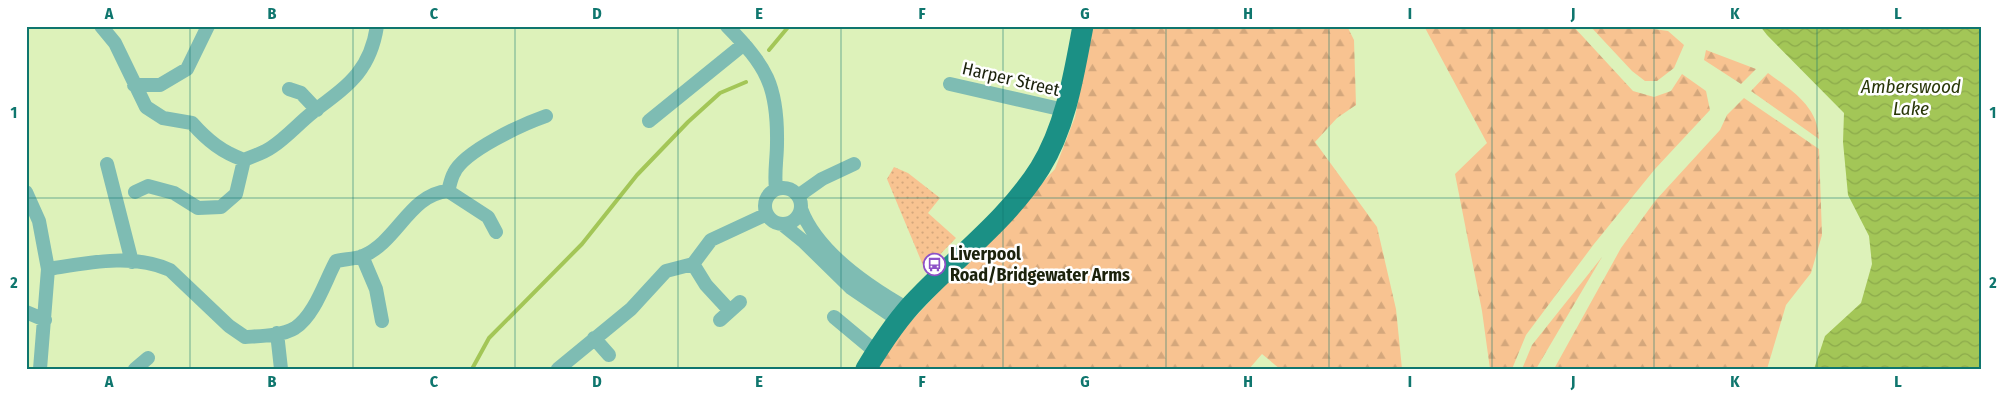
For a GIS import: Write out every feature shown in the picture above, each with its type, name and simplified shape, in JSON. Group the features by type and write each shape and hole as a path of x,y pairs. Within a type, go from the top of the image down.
{"main road":[{"path":"871,360 903,314 1014,204 1048,153 1064,110 1083,26"}],"street":[{"path":"101,26 115,43 146,107 163,118 192,123 206,138 225,153 244,160 270,149 317,110 340,94 357,76 370,56 377,26"},
{"path":"134,85 160,85 187,69 208,26"},
{"path":"727,26 744,44 767,74 775,101 776,189"},
{"path":"649,121 744,44"},
{"name":"Harper Street","path":"950,84 1064,110"},
{"path":"289,89 301,93 317,110"},
{"path":"448,191 454,171 474,154 504,134 546,116"},
{"path":"135,192 148,186 174,193 198,208 221,207 236,194 244,160"},
{"path":"107,164 132,262"},
{"path":"782,224 796,218 800,203 822,179 854,164"},
{"path":"776,189 791,190 800,203 810,228 840,261 903,314 851,288 804,241 782,224 771,219 767,214 765,203 767,197 776,189"},
{"path":"48,270 100,261 158,264 170,270 229,326 245,337 277,333 295,328 310,312 336,261 362,256 381,245 420,202 434,192 448,191 488,217 496,232"},
{"path":"26,192 39,221 48,270 40,369"},
{"path":"558,369 631,309 666,271 693,264 711,240 767,214"},
{"path":"362,256 376,289 382,321"},
{"path":"693,264 706,285 730,311"},
{"path":"26,312 45,320"},
{"path":"834,318 871,360"},
{"path":"277,333 281,369"},
{"path":"594,338 609,355"},
{"path":"135,369 148,358"}],"green space":[{"path":"1092,26 1347,26 1354,40 1356,105 1337,118 1315,142 1377,227 1396,309 1402,369 1280,369 1262,354 1249,369 878,369 898,335 1055,169 1075,117"},
{"path":"1424,26 1573,26 1633,91 1654,97 1671,91 1682,74 1706,91 1710,110 1655,169 1594,244 1526,335 1512,369 1490,369 1482,311 1455,174 1487,143"},
{"path":"1590,26 1632,26 1668,31 1684,45 1674,68 1657,81 1645,81 1632,71"},
{"path":"1706,50 1756,69 1741,84 1704,60"},
{"path":"1768,73 1794,93 1809,108 1818,127 1819,139 1751,91"},
{"path":"1744,98 1819,149 1822,235 1811,273 1786,305 1767,369 1554,369 1621,248 1655,201 1720,130 1727,115"},
{"path":"894,167 908,173 940,198 928,213 956,238 925,270 887,179"},
{"path":"1602,257 1536,369 1522,369 1532,345"}],"water":[{"name":"Amberswood Lake","path":"1760,26 1981,26 1981,369 1814,369 1825,336 1861,303 1872,264 1869,236 1848,195 1843,142 1844,113"}],"waterway":[{"path":"769,50 789,26"},
{"path":"472,369 489,338 582,244 637,175 688,122 720,93 746,82"}],"place":[{"name":"Liverpool Road/Bridgewater Arms","path":"934,264"}]}
